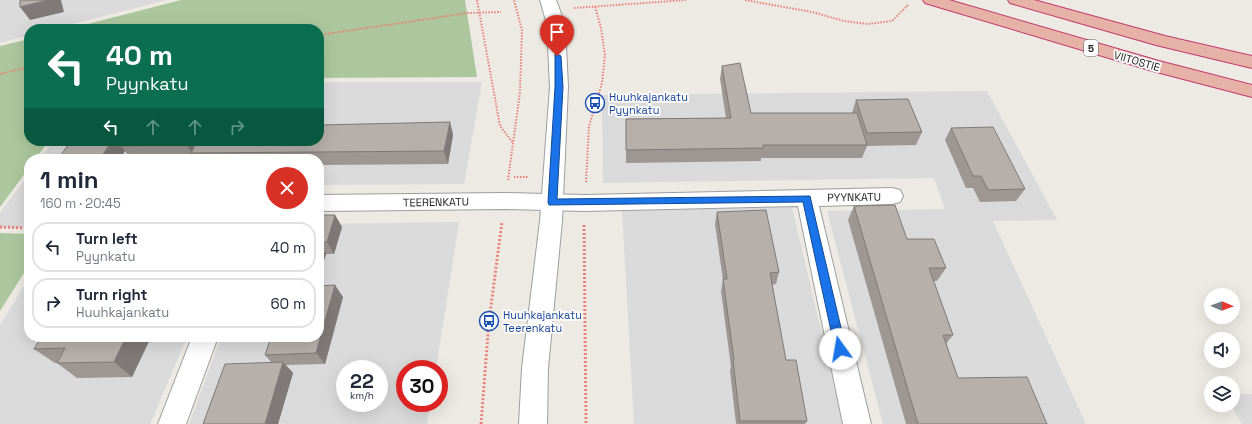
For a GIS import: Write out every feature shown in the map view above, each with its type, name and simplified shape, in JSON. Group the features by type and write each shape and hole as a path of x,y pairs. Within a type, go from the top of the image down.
{"highway":[{"name":"VIITOSTIE","path":"931,0 1155,66 1252,91"},
{"path":"1016,0 1162,41 1252,62"}],"street":[{"path":"533,424 536,368 552,202 559,87 556,24 548,0"},
{"name":"PYYNKATU","path":"552,202 807,199 892,196"},
{"path":"807,199 857,424"},
{"name":"TEERENKATU","path":"324,203 552,202"},
{"path":"172,424 203,342"}],"path":[{"path":"477,0 500,126 513,143"},
{"path":"481,424 489,321 504,201 520,92 522,30 514,0"},
{"path":"570,8 686,0"},
{"path":"745,0 868,24 892,21 913,0"},
{"path":"324,34 468,13 501,12"},
{"path":"0,74 24,68"},
{"path":"0,227 24,228"}],"shaded area":[{"path":"0,0 167,0 73,24 24,24 24,36 0,43"},
{"path":"324,82 482,82 464,184 324,185 324,154 44,154 50,146 324,146"},
{"path":"987,91 1057,220 993,221 1086,424 883,424 827,211 945,209 934,178 603,183 602,95"},
{"path":"24,181 24,228 0,228 0,213"},
{"path":"792,207 843,424 634,424 622,211"},
{"path":"459,222 437,360 396,360 396,412 429,412 427,424 189,424 219,342 324,342 324,224"},
{"path":"24,286 24,342 185,342 150,424 0,424 0,325"},
{"path":"1240,394 1252,394 1252,424 1242,424 1235,412 1240,412"}],"green space":[{"path":"181,0 465,0 477,77 324,78 324,24 87,24"},
{"path":"24,40 24,146 45,146 39,154 24,154 24,175 0,207 0,46"},
{"path":"0,233 24,234 24,273 0,311"}],"building":[{"path":"20,0 48,0 20,7"},
{"path":"740,63 751,113 857,113 867,145 763,145 763,148 626,150 626,119 731,118 722,66"},
{"path":"908,99 922,132 867,133 856,100"},
{"path":"450,122 444,151 191,153 194,146 324,146 324,125"},
{"path":"993,127 1025,189 988,190 981,176 973,176 951,128"},
{"path":"67,146 109,146 103,154 62,154"},
{"path":"895,205 907,239 934,239 946,268 929,268 953,335 943,335 958,378 1027,377 1047,424 918,424 854,206"},
{"path":"766,210 779,272 770,273 786,360 796,360 807,421 740,421 734,360 723,279 727,279 717,212"},
{"path":"324,215 335,215 327,242 324,242"},
{"path":"335,285 324,324 324,286"},
{"path":"38,342 124,342 114,362 57,363 65,348 34,349"},
{"path":"269,342 319,342 316,353 265,355"},
{"path":"283,362 265,424 203,424 225,364"}],"place":[{"name":"Huuhkajankatu Pyynkatu","path":"595,103"},
{"name":"Huuhkajankatu Teerenkatu","path":"489,321"}],"route":[{"path":"557,56 559,87 552,202 807,199 840,349"}]}
